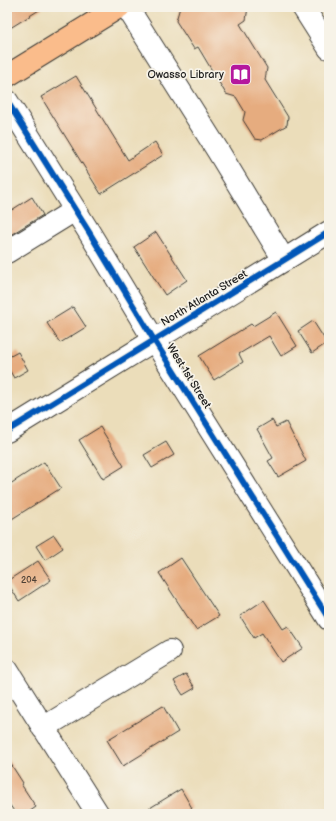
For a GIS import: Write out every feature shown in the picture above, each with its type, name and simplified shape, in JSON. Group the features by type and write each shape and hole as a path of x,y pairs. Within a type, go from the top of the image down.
{"main road":[{"path":"7,76 119,7"}],"street":[{"path":"127,7 218,151 284,260"},
{"path":"303,7 329,47"},
{"name":"West 1st Street","path":"7,101 154,340 329,619"},
{"path":"7,252 75,210"},
{"name":"North Atlanta Street","path":"7,431 329,232"},
{"path":"43,728 170,651"},
{"path":"7,670 98,814"}],"building":[{"path":"7,7 44,7 7,30"},
{"name":"Owasso Library","path":"180,7 248,7 246,20 240,24 267,68 265,80 288,117 287,125 262,140 255,139 243,120 245,112 236,97 226,94 198,47 194,49 176,21"},
{"path":"76,76 128,160 155,142 163,155 101,194 41,97"},
{"path":"32,197 43,215 7,237 7,213"},
{"path":"156,232 187,280 165,295 134,247"},
{"path":"73,307 86,327 60,343 47,323"},
{"path":"276,312 297,346 281,356 269,336 239,354 243,362 214,380 199,356 251,324 253,326"},
{"path":"313,321 327,343 312,353 298,331"},
{"path":"18,352 28,370 14,378 7,366 7,358"},
{"path":"272,420 276,427 286,422 306,461 278,477 268,461 273,458 257,429"},
{"path":"100,427 124,466 103,479 79,440"},
{"path":"166,442 174,455 152,468 144,455"},
{"path":"44,462 61,488 7,522 7,486"},
{"path":"54,535 63,548 45,560 36,546"},
{"path":"181,558 219,616 196,630 159,573"},
{"path":"38,561 51,580 19,601 7,581"},
{"path":"264,600 283,629 288,626 303,648 281,662 262,633 254,638 240,616"},
{"path":"186,674 195,688 183,695 174,681"},
{"path":"163,706 178,732 123,766 107,740"},
{"path":"7,758 36,807 26,814 16,814 7,801"},
{"path":"181,789 192,808 182,814 140,814"}],"cycle path":[{"path":"7,101 89,232 154,340 329,619"},
{"path":"7,431 329,232"}],"place":[{"name":"Owasso Library","path":"240,74"}]}
